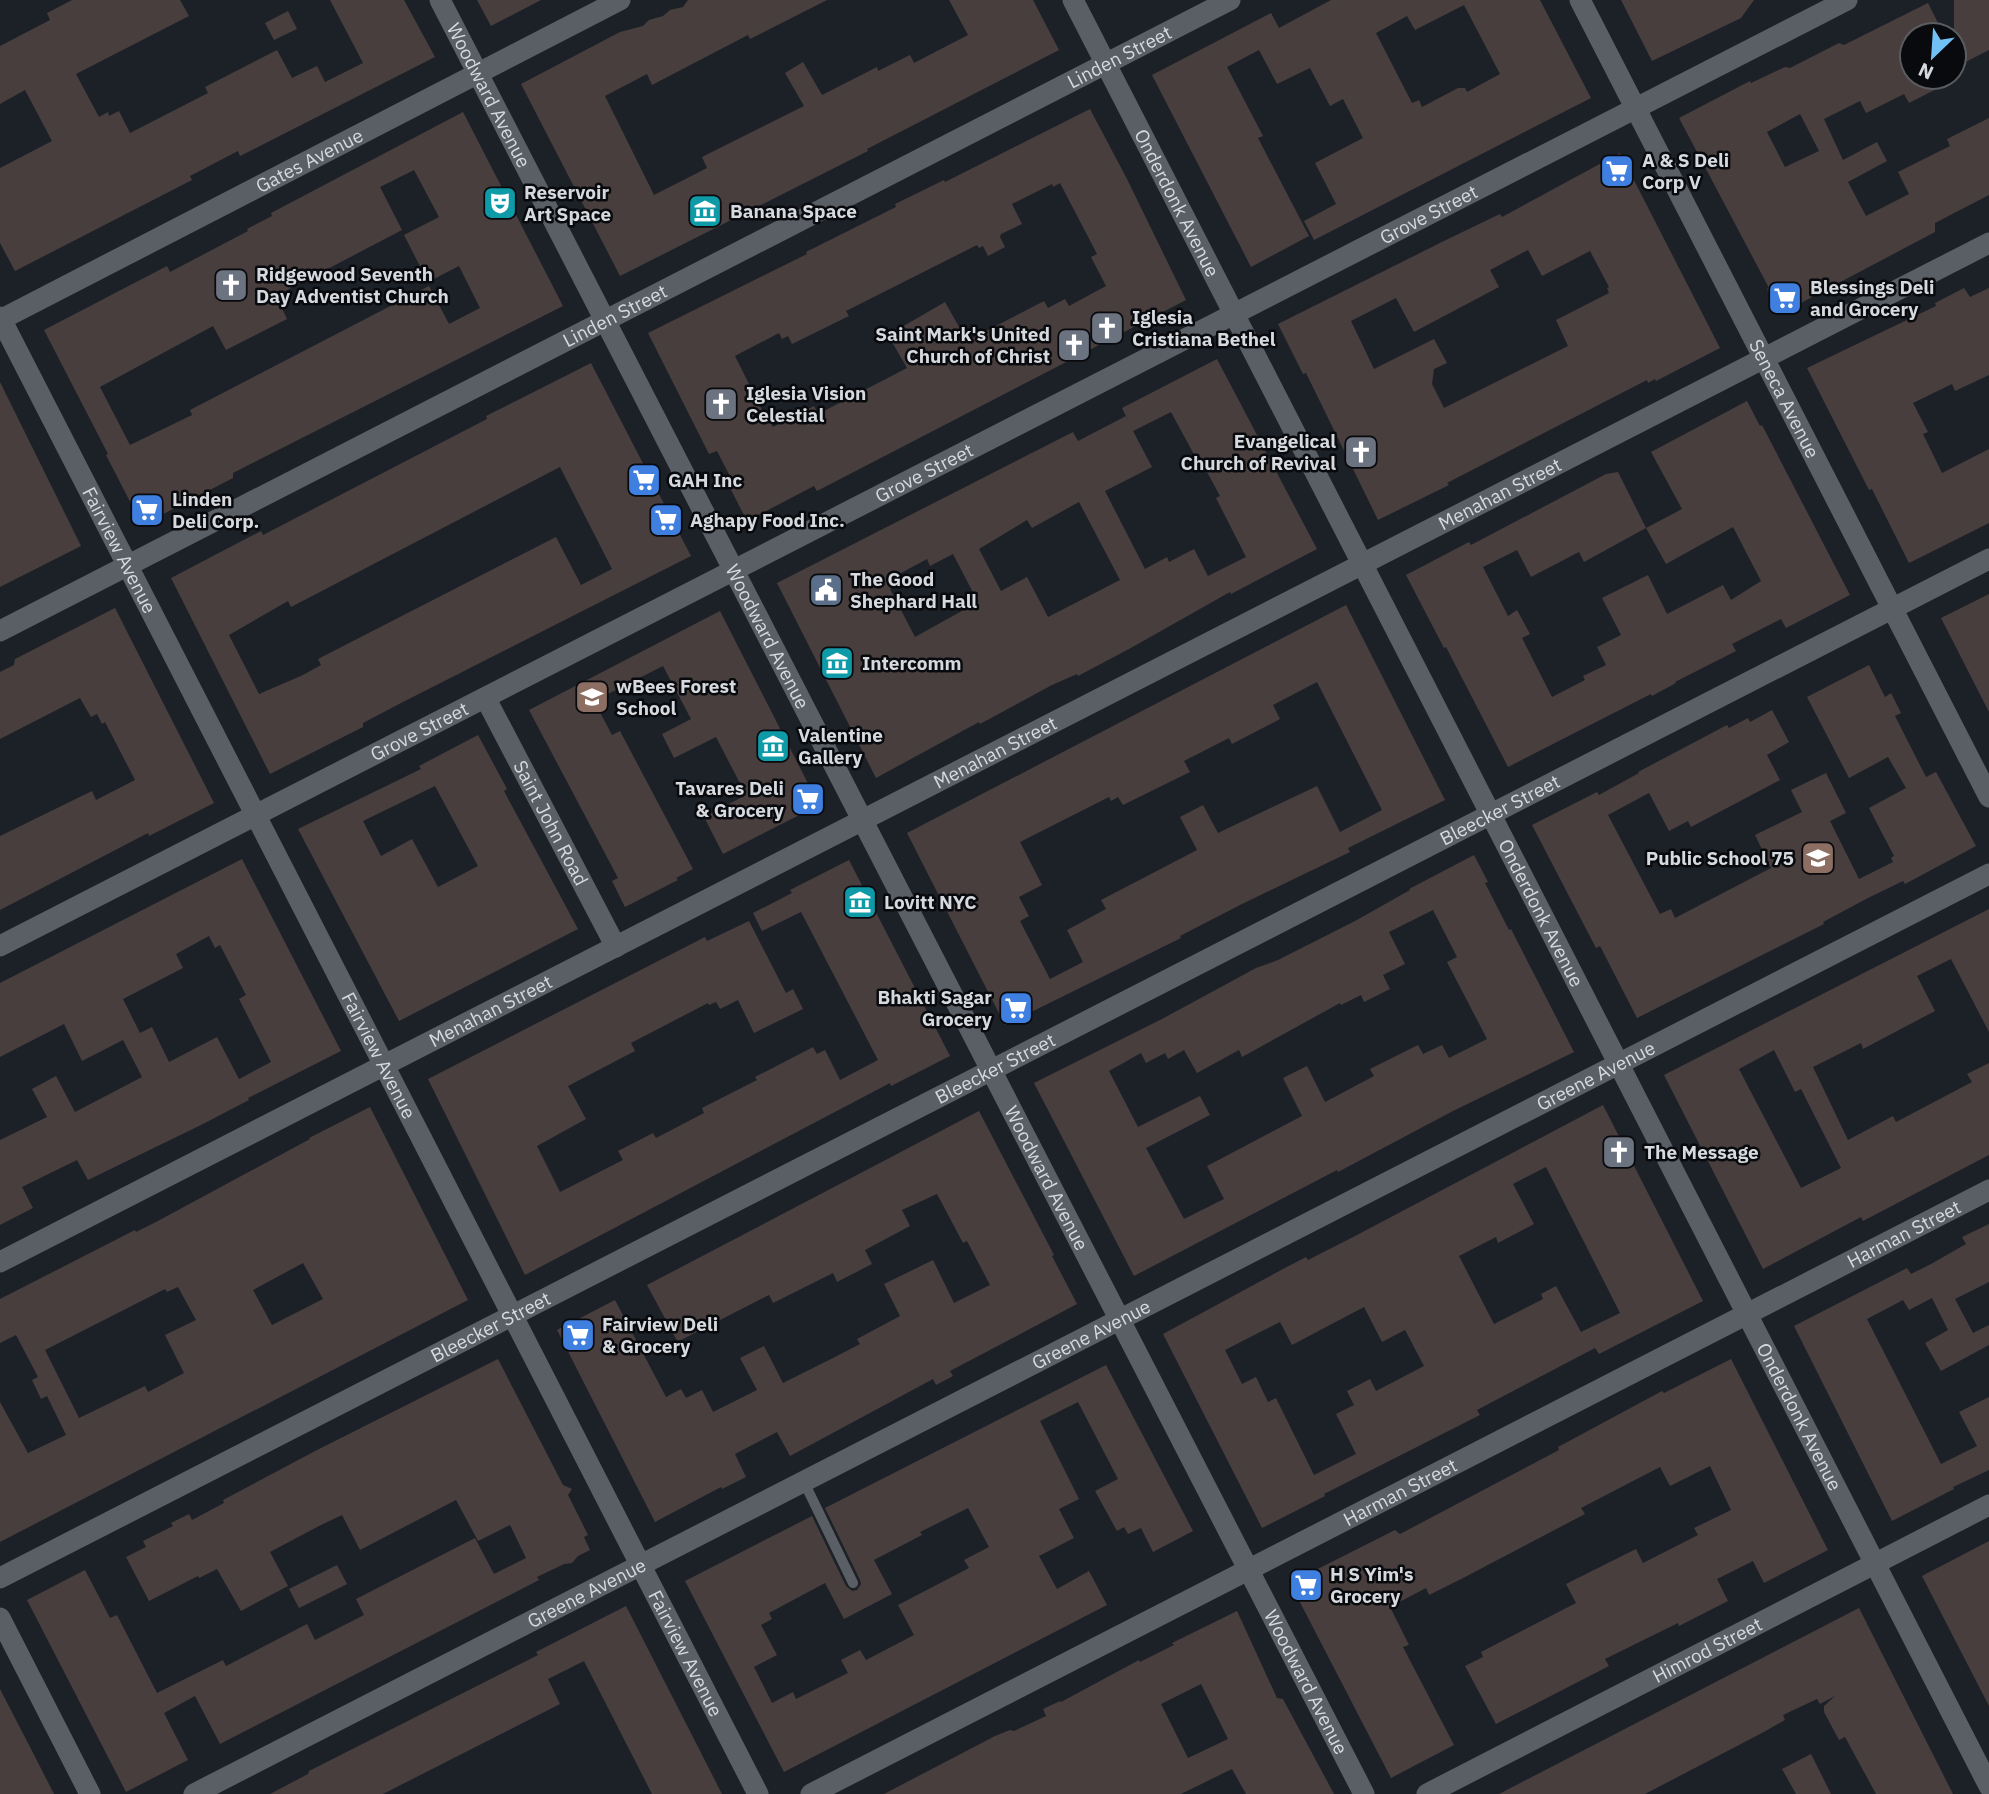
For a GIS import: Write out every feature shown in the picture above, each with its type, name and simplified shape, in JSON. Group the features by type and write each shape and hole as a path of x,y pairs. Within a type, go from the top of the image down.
{"street":[{"name":"Woodward Avenue","path":"440,0 1364,1794"},
{"name":"Gates Avenue","path":"0,319 620,0"},
{"name":"Onderdonk Avenue","path":"1073,0 1989,1786"},
{"name":"Linden Street","path":"0,631 1230,0"},
{"name":"Seneca Avenue","path":"1580,0 1989,797"},
{"name":"Grove Street","path":"0,946 1847,0"},
{"name":"Menahan Street","path":"0,1262 1989,243"},
{"name":"Fairview Avenue","path":"0,319 758,1794"},
{"name":"Bleecker Street","path":"0,1578 1989,559"},
{"name":"Saint John Road","path":"486,699 616,947"},
{"name":"Greene Avenue","path":"194,1794 1989,874"},
{"name":"Harman Street","path":"811,1794 1989,1190"},
{"name":"Himrod Street","path":"1427,1794 1989,1505"},
{"path":"0,1618 90,1794"}],"lane":[{"path":"804,1482 853,1583"}],"building":[{"path":"72,0 180,0 189,16 76,74 99,117 108,112 109,116 119,111 130,133 208,93 205,87 277,50 292,78 317,66 325,82 363,63 330,0 404,0 435,57 240,156 238,151 190,176 192,180 15,271 0,243 0,168 52,141 25,90 0,104 0,46 50,20 47,13"},
{"path":"477,0 541,0 491,26"},
{"path":"688,0 827,0 750,39 748,35 652,85 647,74 605,96 654,195 707,168 702,157 804,106 785,73 803,62 822,95 877,67 878,71 910,55 914,63 968,35 949,0 1033,0 1059,50 867,149 868,151 620,276 521,84 620,32 643,26 649,20 663,16 670,10 683,7"},
{"path":"1331,0 1540,0 1591,98 1314,240 1304,221 1336,204 1315,163 1363,138 1343,99 1330,106 1310,68 1277,84 1259,50 1227,67 1263,136 1258,138 1309,236 1251,267 1152,75 1271,13 1279,28","holes":["1464,5 1500,74 1467,92 1465,88 1458,88 1422,107 1419,100 1412,103 1376,33 1407,16 1415,30"]},
{"path":"1621,0 1754,0 1741,18 1652,61"},
{"path":"1954,0 1989,0 1989,50 1968,61 1968,21 1954,21"},
{"path":"1928,3 1937,21 1898,21 1898,91 1933,91 1909,103 1904,94 1866,113 1860,101 1824,119 1843,160 1877,142 1887,161 1848,182 1866,216 1909,194 1898,172 1950,146 1947,139 1989,118 1989,195 1935,223 1935,232 1780,314 1767,289 1769,288 1679,118 1750,81 1751,83 1785,67 1790,68 1839,43 1844,45","holes":["1800,114 1819,151 1785,167 1767,132"]},
{"path":"288,11 297,29 274,40 265,23"},
{"path":"1090,109 1186,300 817,491 814,486 747,521 729,486 734,484 717,451 709,454 648,333 807,254 806,252 896,207 895,204 944,180 945,182","holes":["1060,183 1097,254 1091,257 1106,286 1069,306 1065,299 1048,308 1044,301 967,341 945,302 888,335 907,368 818,414 814,406 773,427 769,424 735,356 779,333 782,339 788,336 792,344 849,316 846,311 977,245 979,248 983,246 988,256 1005,247 1001,234 1022,224 1012,204 1052,184 1053,187"]},
{"path":"463,112 563,306 233,473 233,478 142,525 44,330 167,266 170,272 248,231 247,229 272,216 271,213","holes":["414,170 439,217 404,235 428,282 459,266 480,308 449,324 429,286 190,410 192,415 130,445 100,387 213,326 226,350 287,319 276,296 402,230 380,187"]},
{"path":"1620,153 1720,348 1656,381 1655,379 1648,383 1647,380 1378,520 1306,373 1303,374 1278,324 1500,214 1502,217","holes":["1528,250 1542,276 1590,251 1609,287 1609,293 1556,320 1568,346 1444,408 1432,384 1434,369 1447,363 1434,339 1374,369 1351,321 1396,298 1414,332 1499,287 1490,270"]},
{"path":"1964,288 1970,297 1989,288 1989,375 1955,391 1952,384 1913,403 1928,432 1923,434 1942,473 1989,449 1989,523 1909,563 1807,368 1936,306 1935,303"},
{"path":"1217,359 1317,549 1231,594 1230,592 1078,676 1077,674 1052,685 876,778 777,583 1073,432 1078,441 1126,416 1122,408","holes":["1171,412 1220,496 1216,498 1246,557 1208,576 1194,549 1169,562 1167,557 1145,569 1105,491 1152,467 1133,431","1079,502 1120,580 1048,617 1027,577 1001,591 979,549 1027,520 1032,528","953,554 978,602 915,637 890,589 894,587 890,579 927,559 930,566"]},
{"path":"591,363 691,556 401,703 363,723 363,727 270,774 171,578 261,531 263,535 487,419 486,416","holes":["560,467 612,569 581,585 556,537 318,659 321,665 303,675 259,694 229,635 288,601 291,607"]},
{"path":"0,382 81,546 0,587"},
{"path":"1747,401 1850,595 1786,628 1781,619 1732,644 1736,651 1508,767 1406,575 1469,542 1471,545 1606,474 1618,472 1646,528 1682,509 1651,452","holes":["1733,527 1761,581 1731,600 1723,585 1667,614 1648,575 1602,598 1621,635 1597,647 1606,665 1583,676 1585,680 1552,697 1522,638 1530,634 1517,610 1508,616 1483,567 1517,550 1531,577 1579,552 1584,562 1646,528 1666,564"]},
{"path":"1989,594 1989,712 1941,618"},
{"path":"1346,605 1445,800 1348,848 1350,852 1005,1025 907,833","holes":["1317,682 1382,810 1340,832 1317,786 1218,833 1203,805 1180,817 1197,850 1101,900 1106,909 1067,930 1083,962 1050,979 1020,921 1029,916 1019,897 1042,885 1020,842 1109,797 1111,801 1118,797 1123,805 1190,772 1184,761 1229,738 1232,744 1280,719 1273,705"]},
{"path":"115,608 214,803 149,836 148,833 0,910 0,836 92,791 96,800 135,780 105,722 102,724 97,714 91,717 80,698 0,739 0,672 14,665 15,659"},
{"path":"720,611 819,805 723,854 704,817 746,795 716,737 674,758 662,734 691,719 663,666 594,701 612,735 620,731 693,869 676,878 678,880 625,907 612,881 618,878 529,710"},
{"path":"1869,665 1885,697 1891,693 1901,713 1895,716 1926,777 1936,772 1976,846 1905,884 1903,881 1868,898 1823,922 1824,924 1637,1018 1600,946 1596,948 1532,825 1597,792 1599,795 1727,725 1729,728 1748,718 1750,722 1772,710 1789,742 1767,755 1780,780 1691,827 1688,821 1669,831 1649,793 1608,815 1660,914 1671,909 1675,918 1771,868 1755,835 1802,812 1791,790 1826,773 1846,813 1830,821 1859,879 1893,862 1891,858 1894,856 1869,808 1906,788 1888,757 1849,778 1807,697"},
{"path":"478,735 507,789 504,791 578,929 399,1021 298,829 421,769 419,766","holes":["435,786 478,866 438,887 412,839 381,856 363,821"]},
{"path":"1474,855 1488,882 1485,883 1574,1052 1453,1111 1338,1172 1337,1170 1134,1276 1034,1083 1256,968 1278,960 1355,921","holes":["1433,910 1457,957 1447,962 1487,1039 1449,1058 1442,1045 1423,1054 1418,1045 1370,1069 1374,1076 1325,1102 1307,1066 1283,1078 1302,1116 1207,1166 1224,1199 1184,1219 1146,1148 1210,1115 1200,1096 1138,1127 1109,1071 1141,1053 1146,1063 1165,1053 1168,1059 1184,1050 1197,1073 1239,1050 1242,1057 1340,1003 1341,1005 1361,995 1364,1002 1390,989 1383,975 1405,964 1389,932"]},
{"path":"242,859 341,1051 203,1124 88,1180 77,1160 22,1187 33,1208 0,1225 0,1140 47,1117 32,1089 56,1076 75,1112 142,1077 123,1040 82,1061 64,1024 0,1057 0,983","holes":["209,936 215,948 220,945 246,995 239,999 271,1062 239,1079 217,1037 169,1062 152,1027 140,1033 123,999 183,968 176,954"]},
{"path":"849,860 950,1056 891,1086 890,1083 525,1275 428,1079 705,937 707,941 749,921 786,993 793,989 803,1009 754,1033 738,1000 720,1009 716,1002 709,1005 708,1003 631,1043 635,1051 568,1086 586,1119 537,1146 560,1192 623,1160 618,1151 653,1133 656,1138 704,1113 702,1108 813,1047 817,1054 825,1050 840,1080 878,1060 801,912 762,931 753,913 792,893 790,890"},
{"path":"1989,909 1989,1032 1951,959 1917,976 1935,1011 1863,1049 1861,1043 1813,1067 1848,1140 1893,1116 1896,1122 1972,1082 1967,1074 1989,1063 1989,1155 1863,1221 1861,1217 1763,1269 1664,1075","holes":["1774,1050 1795,1092 1801,1089 1841,1168 1801,1188 1739,1069"]},
{"path":"1603,1105 1703,1301 1599,1354 1595,1348 1477,1410 1480,1415 1262,1528 1163,1334 1306,1257 1308,1260","holes":["1546,1167 1620,1313 1581,1332 1556,1286 1541,1294 1543,1299 1494,1324 1459,1256 1496,1237 1498,1243 1534,1224 1513,1184","1364,1307 1382,1342 1405,1330 1424,1366 1376,1391 1370,1379 1347,1391 1354,1405 1336,1414 1356,1454 1314,1475 1276,1398 1268,1402 1256,1377 1242,1384 1225,1350 1280,1322 1292,1345"]},
{"path":"370,1107 468,1300 0,1542 0,1402 28,1453 66,1435 47,1396 41,1399 32,1380 38,1377 16,1335 0,1343 0,1299 135,1230 136,1232 156,1222","holes":["303,1263 323,1299 272,1325 253,1290","178,1287 196,1320 165,1335 184,1373 148,1392 145,1386 79,1418 45,1350 165,1289 167,1292"]},
{"path":"979,1111 1077,1304 950,1371 953,1376 936,1385 933,1379 790,1456 777,1432 735,1454 746,1477 722,1489 721,1487 655,1522 557,1330 615,1300 666,1397 681,1389 686,1398 702,1390 713,1412 757,1390 740,1358 764,1346 783,1383 831,1359 860,1344 857,1339 900,1316 884,1284 933,1260 954,1303 990,1285 967,1241 963,1243 937,1194 902,1210 910,1226 865,1250 872,1264 837,1282 833,1273 773,1303 769,1295 679,1341 647,1285"},
{"path":"1989,1224 1989,1282 1955,1299 1973,1333 1989,1325 1989,1345 1941,1371 1925,1343 1948,1330 1932,1298 1909,1310 1903,1300 1867,1319 1941,1464 1977,1446 1959,1412 1989,1397 1989,1470 1892,1521 1794,1326 1907,1268 1911,1274 1931,1264 1966,1244 1962,1237"},
{"path":"498,1359 563,1485 572,1489 568,1495 588,1535 584,1537 590,1550 578,1556 572,1563 537,1577 539,1580 220,1744 195,1696 164,1713 188,1760 126,1792 27,1600 85,1570 110,1618 117,1615 157,1693 223,1660 226,1666 307,1624 315,1640 364,1615 356,1599 475,1538 494,1574 526,1558 510,1525 478,1541 456,1500 360,1550 342,1515 319,1526 270,1552 288,1586 241,1611 217,1569 149,1601 126,1557 146,1547 143,1541 173,1526 171,1523 189,1514 192,1520 224,1503 223,1500 317,1450"},
{"path":"1731,1359 1828,1550 1764,1583 1753,1561 1717,1579 1728,1601 1605,1659 1609,1666 1496,1724 1465,1666 1483,1657 1481,1652 1576,1603 1566,1584 1636,1549 1643,1563 1698,1535 1694,1528 1731,1510 1710,1466 1670,1486 1660,1467 1581,1508 1585,1514 1465,1577 1429,1595 1426,1588 1390,1607 1409,1645 1403,1647 1454,1745 1391,1778 1290,1583 1395,1530 1400,1534 1559,1450 1558,1447 1662,1391 1664,1393"},
{"path":"1106,1365 1193,1531 1153,1552 1141,1528 1128,1534 1124,1527 1117,1531 1095,1491 1118,1479 1078,1402 1040,1421 1079,1499 1059,1509 1074,1538 1039,1556 1057,1589 1089,1571 1107,1605 784,1772 685,1581 812,1516 846,1586 852,1591 857,1590 861,1584 860,1580 825,1508","holes":["968,1508 989,1547 964,1560 969,1568 898,1605 914,1635 866,1660 860,1650 841,1660 848,1673 796,1699 793,1692 772,1703 754,1667 777,1655 761,1625 772,1619 769,1613 825,1583 844,1619 892,1594 874,1560 922,1535 920,1532"]},
{"path":"1989,1541 1989,1706 1922,1576"},
{"path":"337,1565 347,1584 299,1608 289,1589"},
{"path":"626,1606 722,1794 652,1794 584,1661 548,1679 560,1704 383,1794 270,1794 309,1771 538,1655 536,1652"},
{"path":"1859,1608 1953,1794 1876,1794 1845,1737 1839,1740 1824,1712 1824,1706 1835,1696 1820,1704 1817,1699 1783,1715 1785,1720 1645,1794 1499,1794"},
{"path":"1237,1611 1277,1698 1283,1699 1334,1794 1246,1794 1232,1769 1181,1794 884,1794 995,1736 1014,1731 1046,1716 1043,1709 1174,1645 1172,1643","holes":["1201,1684 1228,1739 1188,1758 1161,1704"]},
{"path":"0,1689 31,1749 54,1794 0,1794"},
{"path":"1811,1754 1831,1794 1796,1794 1782,1769"}],"place":[{"name":"A & S Deli Corp V","path":"1617,171"},
{"name":"Reservoir Art Space","path":"500,203"},
{"name":"Banana Space","path":"705,211"},
{"name":"Ridgewood Seventh Day Adventist Church","path":"231,285"},
{"name":"Blessings Deli and Grocery","path":"1785,298"},
{"name":"Iglesia Cristiana Bethel","path":"1107,328"},
{"name":"Saint Mark's United Church of Christ","path":"1074,345"},
{"name":"Iglesia Vision Celestial","path":"721,404"},
{"name":"Evangelical Church of Revival","path":"1361,452"},
{"name":"GAH Inc","path":"644,480"},
{"name":"Linden Deli Corp.","path":"147,510"},
{"name":"Aghapy Food Inc.","path":"666,520"},
{"name":"The Good Shephard Hall","path":"826,590"},
{"name":"Intercomm","path":"837,663"},
{"name":"wBees Forest School","path":"592,697"},
{"name":"Valentine Gallery","path":"773,746"},
{"name":"Tavares Deli & Grocery","path":"808,799"},
{"name":"Public School 75","path":"1818,858"},
{"name":"Lovitt NYC","path":"860,902"},
{"name":"Bhakti Sagar Grocery","path":"1016,1008"},
{"name":"The Message","path":"1619,1152"},
{"name":"Fairview Deli & Grocery","path":"578,1335"},
{"name":"H S Yim's Grocery","path":"1306,1585"}]}
